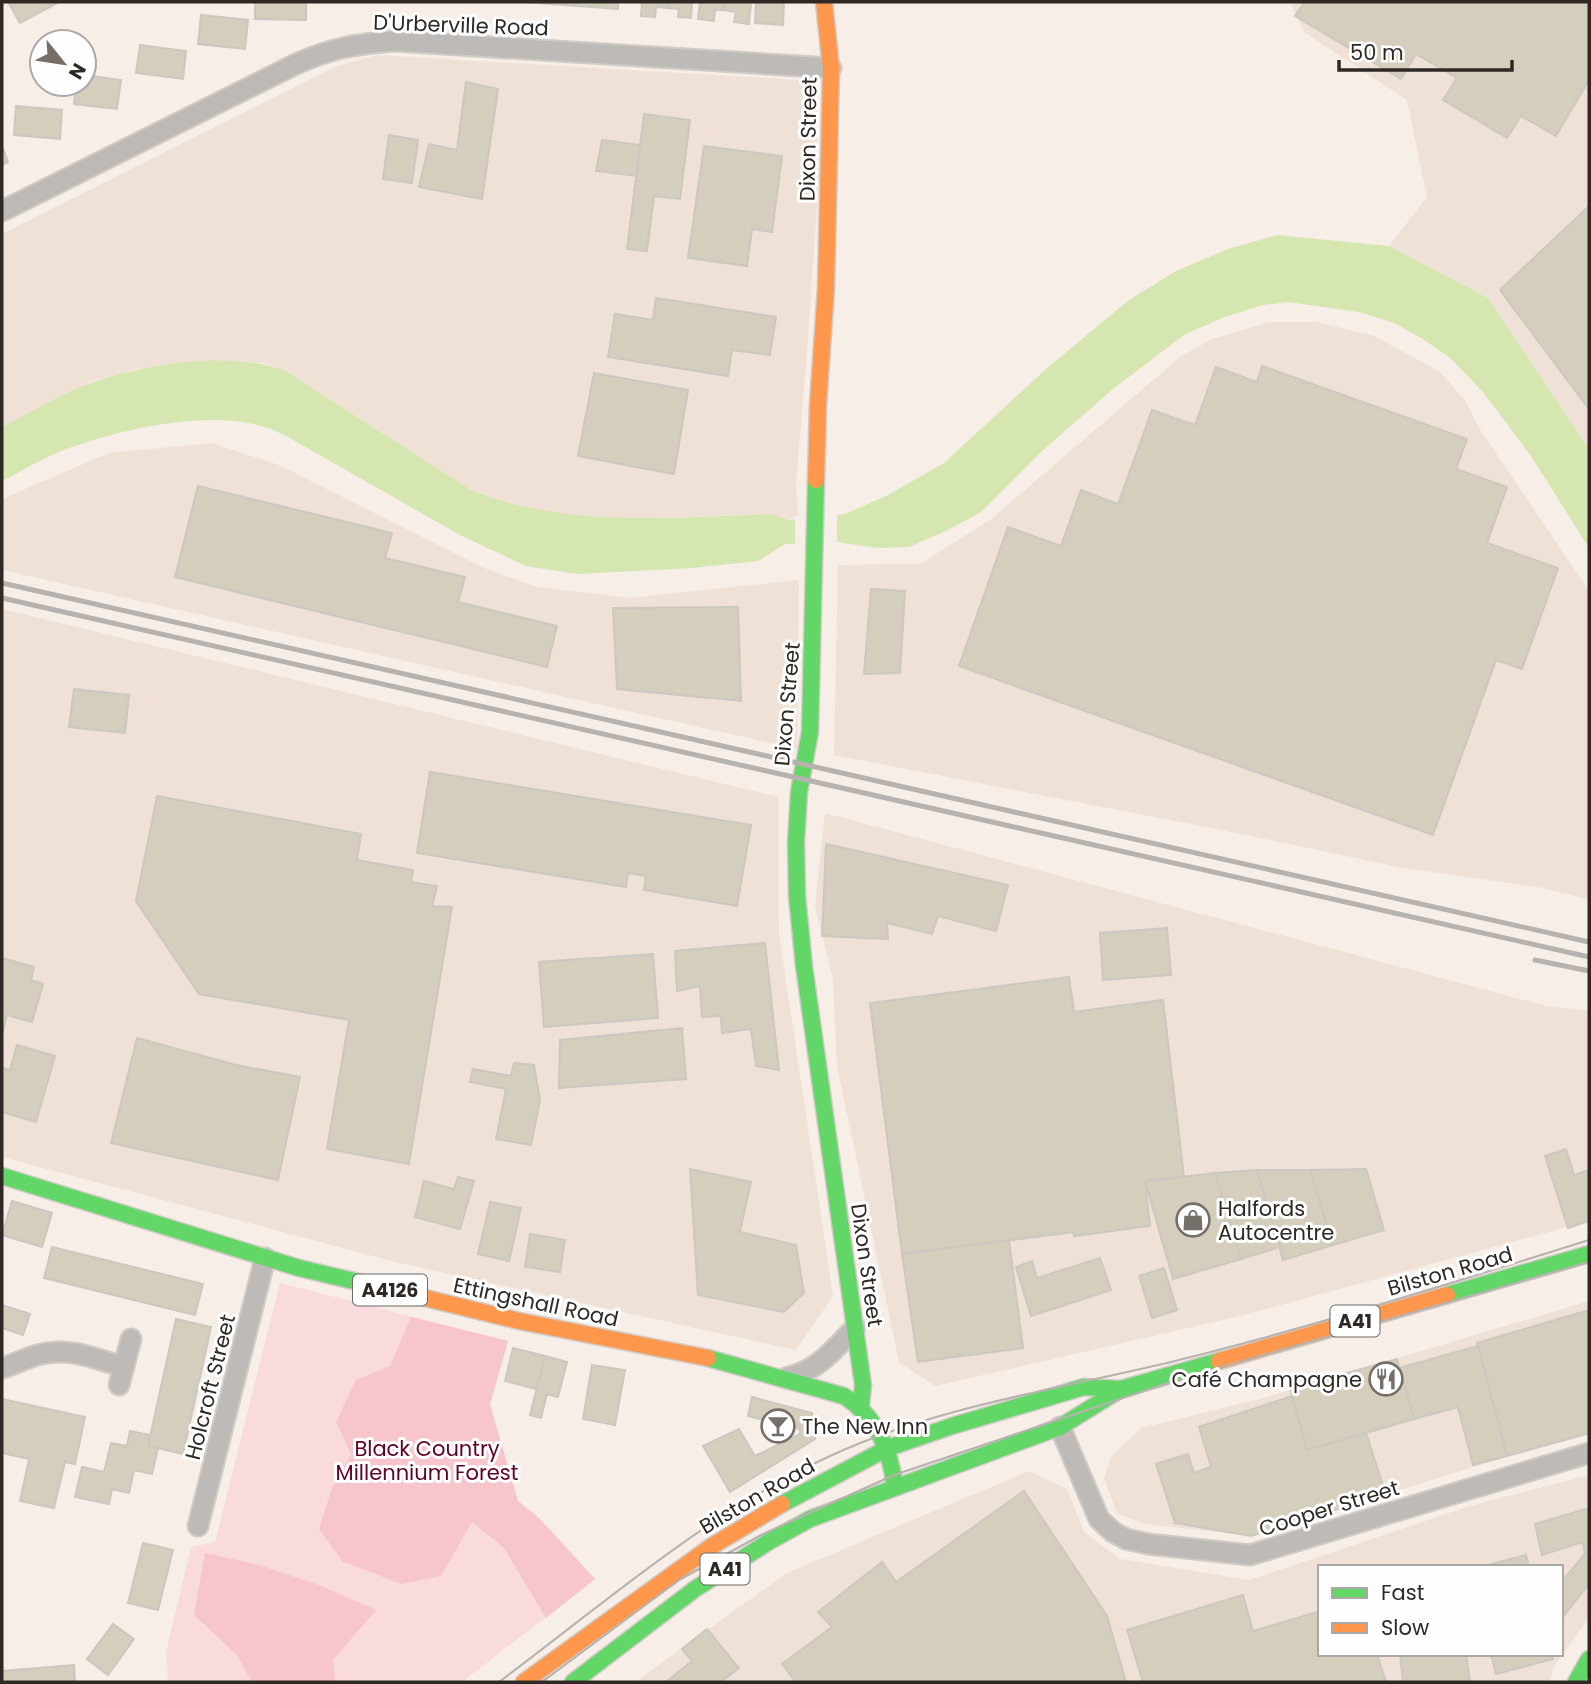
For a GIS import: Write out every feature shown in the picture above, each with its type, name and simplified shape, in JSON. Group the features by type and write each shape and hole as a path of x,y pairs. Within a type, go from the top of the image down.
{"main road":[{"name":"Dixon Street","path":"824,2 831,68 826,288 818,405 810,732 799,792 797,896 804,966 863,1385 861,1405"},
{"name":"Ettingshall Road","path":"2,1176 299,1268 506,1318 710,1359 785,1378 844,1396 861,1405"},
{"name":"Bilston Road","path":"573,1682 695,1589 810,1519 1060,1427 1121,1389 1589,1254"},
{"name":"Bilston Road","path":"524,1682 712,1546 809,1488 888,1448 1084,1387 1121,1389"},
{"path":"861,1405 888,1448 895,1487"},
{"path":"1576,1682 1589,1658"}],"street":[{"name":"D'Urberville Road","path":"2,211 296,64 330,49 360,43 394,41 831,68"},
{"name":"Holcroft Street","path":"198,1527 265,1258"},
{"path":"785,1378 804,1373 821,1362 855,1328"},
{"path":"2,1368 38,1354 73,1353 122,1376 131,1339"},
{"name":"Cooper Street","path":"1060,1427 1099,1519 1113,1532 1126,1539 1148,1544 1250,1555 1589,1453"}],"shaded area":[{"path":"1290,2 1589,2 1589,449 1488,298 1389,246 1427,197 1407,100 1304,32"},
{"path":"377,55 815,81 819,177 796,482 798,516 789,520 772,514 617,519 555,514 499,501 471,490 402,449 387,436 284,370 264,363 179,363 136,369 91,382 2,427 2,234 337,66"},
{"path":"1277,235 1389,246 1488,298 1589,449 1589,548 1531,456 1483,392 1450,358 1394,323 1359,312 1287,302 1263,305 1222,318 1184,335 1113,389 1042,451 981,512 909,547 877,548 838,542 785,544 758,561 692,568 577,574 526,566 460,535 288,437 267,428 218,420 166,424 114,434 60,451 2,481 2,427 82,386 115,375 163,365 214,360 263,364 284,370 471,490 507,502 544,511 620,518 772,514 789,520 845,514 888,495 944,463 1046,369 1129,300 1176,271 1228,249"},
{"path":"1270,322 1316,322 1374,336 1439,371 1465,400 1479,428 1589,591 1589,900 1543,888 1399,867 834,755 838,565 920,564 990,520 1180,357 1212,339"},
{"path":"212,443 279,465 484,568 537,587 630,598 799,580 797,749 2,570 2,499 109,453"},
{"path":"2,609 778,797 779,934 833,1296 796,1350 395,1262 2,1157"},
{"path":"825,813 1546,1006 1589,1011 1589,1221 1244,1315 935,1386 899,1362 837,1066 833,980 815,906"},
{"path":"1589,1301 1589,1435 1509,1456 1252,1536 1145,1524 1117,1513 1104,1478 1111,1457 1141,1428 1264,1398"},
{"path":"1029,1471 1067,1489 1084,1532 1120,1559 1249,1580 1470,1506 1589,1475 1589,1617 1563,1654 1563,1565 1318,1565 1318,1656 1561,1656 1553,1668 1550,1682 635,1682 787,1573"}],"green space":[{"path":"280,1283 508,1341 466,1490 539,1518 595,1579 462,1682 168,1682 166,1652 191,1547 215,1542"},
{"name":"Black Country Millennium Forest","path":"411,1317 508,1341 490,1404 518,1501 539,1518 595,1579 546,1618 504,1548 472,1522 441,1576 401,1584 342,1561 319,1529 332,1488 351,1454 336,1422 356,1380 390,1366"},
{"path":"205,1553 259,1565 319,1585 376,1610 333,1660 335,1682 252,1682 237,1655 194,1615"}],"pier":[{"path":"837,511 837,546 795,547 795,516"}],"building":[{"path":"8,2 59,2 20,23"},
{"path":"255,2 306,2 306,20 255,19"},
{"path":"524,2 618,2 618,9"},
{"path":"642,2 668,2 667,8 656,7 655,17 641,16"},
{"path":"668,2 692,2 691,18 678,17 679,9 667,8"},
{"path":"700,2 724,2 723,10 715,10 714,21 698,19"},
{"path":"724,2 751,2 749,24 734,22 736,12 723,10"},
{"path":"756,2 784,2 783,25 755,23"},
{"path":"1305,2 1589,2 1589,80 1556,136 1521,116 1507,138 1443,100 1457,78 1416,54 1401,79 1295,16"},
{"path":"201,15 248,20 245,49 198,44"},
{"path":"140,45 186,51 183,79 136,73"},
{"path":"98,77 121,80 117,109 74,104 75,98 98,98"},
{"path":"466,82 498,89 482,199 419,187 429,144 457,150"},
{"path":"16,106 62,110 60,139 14,135"},
{"path":"644,114 690,120 680,199 654,196 647,251 627,249"},
{"path":"389,135 418,140 412,183 383,179"},
{"path":"602,140 640,145 637,176 596,171"},
{"path":"2,146 8,162 2,165"},
{"path":"704,146 782,156 772,232 752,229 747,266 688,258"},
{"path":"1589,206 1589,409 1500,290"},
{"path":"656,298 776,317 770,355 732,350 728,376 608,357 615,314 653,320"},
{"path":"1262,366 1467,439 1456,469 1507,487 1487,543 1558,568 1522,669 1496,660 1433,835 959,666 1008,527 1061,546 1081,490 1118,504 1152,410 1195,425 1216,367 1257,382"},
{"path":"594,373 688,390 674,474 578,456"},
{"path":"198,486 392,533 385,558 465,577 458,602 557,626 547,667 175,577"},
{"path":"871,589 905,591 900,673 864,674"},
{"path":"738,607 741,701 617,689 613,608"},
{"path":"74,689 129,695 125,733 69,727"},
{"path":"430,772 751,825 737,906 644,890 646,876 628,873 626,887 417,853"},
{"path":"157,796 361,834 357,860 413,870 411,882 437,886 432,906 452,907 409,1164 327,1149 349,1020 199,994 136,901"},
{"path":"826,844 1008,885 996,931 938,916 932,934 887,923 888,939 822,936"},
{"path":"1167,928 1171,975 1103,980 1100,933"},
{"path":"765,943 779,1070 756,1066 751,1029 722,1033 721,1016 702,1017 700,986 677,991 675,951"},
{"path":"653,954 658,1018 544,1027 539,962"},
{"path":"2,958 34,967 31,980 43,984 32,1022 7,1015 2,1034"},
{"path":"1069,977 1074,1012 1163,1000 1184,1177 1145,1181 1150,1226 1074,1236 1074,1232 902,1254 870,1003"},
{"path":"682,1028 686,1079 559,1088 560,1040"},
{"path":"137,1038 236,1065 300,1077 278,1180 111,1143"},
{"path":"17,1045 55,1056 36,1122 2,1112 2,1068 10,1070"},
{"path":"514,1063 534,1065 540,1100 531,1145 496,1139 506,1089 470,1082 473,1069 511,1076"},
{"path":"1566,1149 1574,1175 1589,1170 1589,1221 1568,1228 1545,1156"},
{"path":"690,1169 751,1182 740,1232 796,1245 804,1293 784,1312 698,1295"},
{"path":"1366,1169 1384,1230 1333,1245 1310,1170"},
{"path":"1257,1170 1310,1170 1333,1245 1283,1260"},
{"path":"1257,1170 1280,1247 1241,1259 1215,1173"},
{"name":"Halfords Autocentre","path":"1215,1173 1241,1259 1173,1279 1145,1181"},
{"path":"458,1177 474,1181 460,1229 415,1217 424,1181 454,1189"},
{"path":"12,1201 52,1213 42,1247 2,1235"},
{"path":"490,1202 521,1208 509,1261 478,1254"},
{"path":"530,1234 565,1240 560,1272 525,1267"},
{"path":"1009,1240 1023,1348 918,1362 902,1254"},
{"path":"52,1247 203,1284 195,1315 44,1278"},
{"path":"1100,1258 1111,1290 1031,1316 1016,1267 1032,1261 1037,1278"},
{"path":"1164,1268 1177,1310 1152,1318 1139,1276"},
{"path":"2,1305 30,1314 23,1335 2,1328"},
{"path":"1589,1310 1589,1433 1507,1456 1477,1343"},
{"path":"176,1319 211,1327 183,1454 148,1446"},
{"path":"1478,1346 1507,1456 1473,1465 1458,1407 1414,1419 1399,1368"},
{"path":"513,1348 545,1356 536,1389 505,1381"},
{"path":"545,1356 567,1362 558,1397 547,1394 541,1418 530,1415"},
{"path":"1397,1359 1414,1419 1307,1450 1290,1389"},
{"path":"592,1365 625,1370 615,1425 583,1419"},
{"path":"1292,1396 1307,1450 1366,1433 1386,1494 1251,1536 1175,1523 1156,1464 1188,1454 1194,1473 1211,1467 1199,1427"},
{"path":"752,1397 812,1413 815,1439 730,1492 703,1446 739,1429 755,1456 800,1434 800,1429 748,1416"},
{"path":"2,1399 85,1417 75,1464 65,1462 54,1508 20,1501 29,1459 2,1453"},
{"path":"130,1431 150,1435 148,1446 158,1448 152,1474 134,1470 129,1493 112,1489 109,1504 75,1497 82,1467 104,1472 111,1443 127,1446"},
{"path":"1024,1491 1107,1616 1126,1682 796,1682 782,1664 832,1627 818,1612 882,1562 896,1582"},
{"path":"1589,1508 1589,1584 1563,1616 1563,1580 1585,1554 1583,1542 1542,1555 1535,1524"},
{"path":"143,1543 173,1550 158,1610 128,1603"},
{"path":"1526,1555 1528,1565 1488,1565"},
{"path":"1243,1595 1253,1631 1318,1612 1318,1656 1378,1656 1386,1682 1143,1682 1127,1630"},
{"path":"113,1624 134,1639 108,1675 87,1659"},
{"path":"707,1629 739,1668 721,1682 666,1682 692,1661 682,1649"},
{"path":"1400,1656 1466,1656 1470,1682 1403,1682"},
{"path":"1492,1656 1552,1656 1553,1659 1496,1674"},
{"path":"74,1665 75,1682 2,1682 2,1671"}],"tram line":[{"path":"499,1682 699,1531 785,1479 871,1439 956,1411 1175,1361 1279,1333 1589,1240"},
{"path":"542,1682 679,1580 763,1534 894,1475 1183,1378 1589,1262"}],"railway":[{"path":"2,583 1589,942"},
{"path":"2,598 1589,957"},
{"path":"1535,960 1589,971"}],"traffic: fast":[{"path":"816,480 810,732 799,792 797,896 804,966 863,1385 861,1405"},
{"path":"2,1176 299,1268 417,1296"},
{"path":"1447,1295 1589,1254"},
{"path":"708,1358 844,1396 865,1414 880,1435 890,1460 895,1487"},
{"path":"573,1682 695,1589 810,1519 1060,1427 1121,1389 1219,1361"},
{"path":"782,1504 888,1448 952,1426 1084,1387 1121,1389"},
{"path":"1576,1682 1589,1659"}],"traffic: slow":[{"path":"816,480 826,288 831,68 824,2"},
{"path":"1219,1361 1447,1295"},
{"path":"417,1296 519,1321 708,1358"},
{"path":"524,1682 712,1546 782,1504"}],"place":[{"name":"Halfords Autocentre","path":"1193,1220"},
{"name":"Café Champagne","path":"1386,1379"},
{"name":"The New Inn","path":"778,1426"}]}
